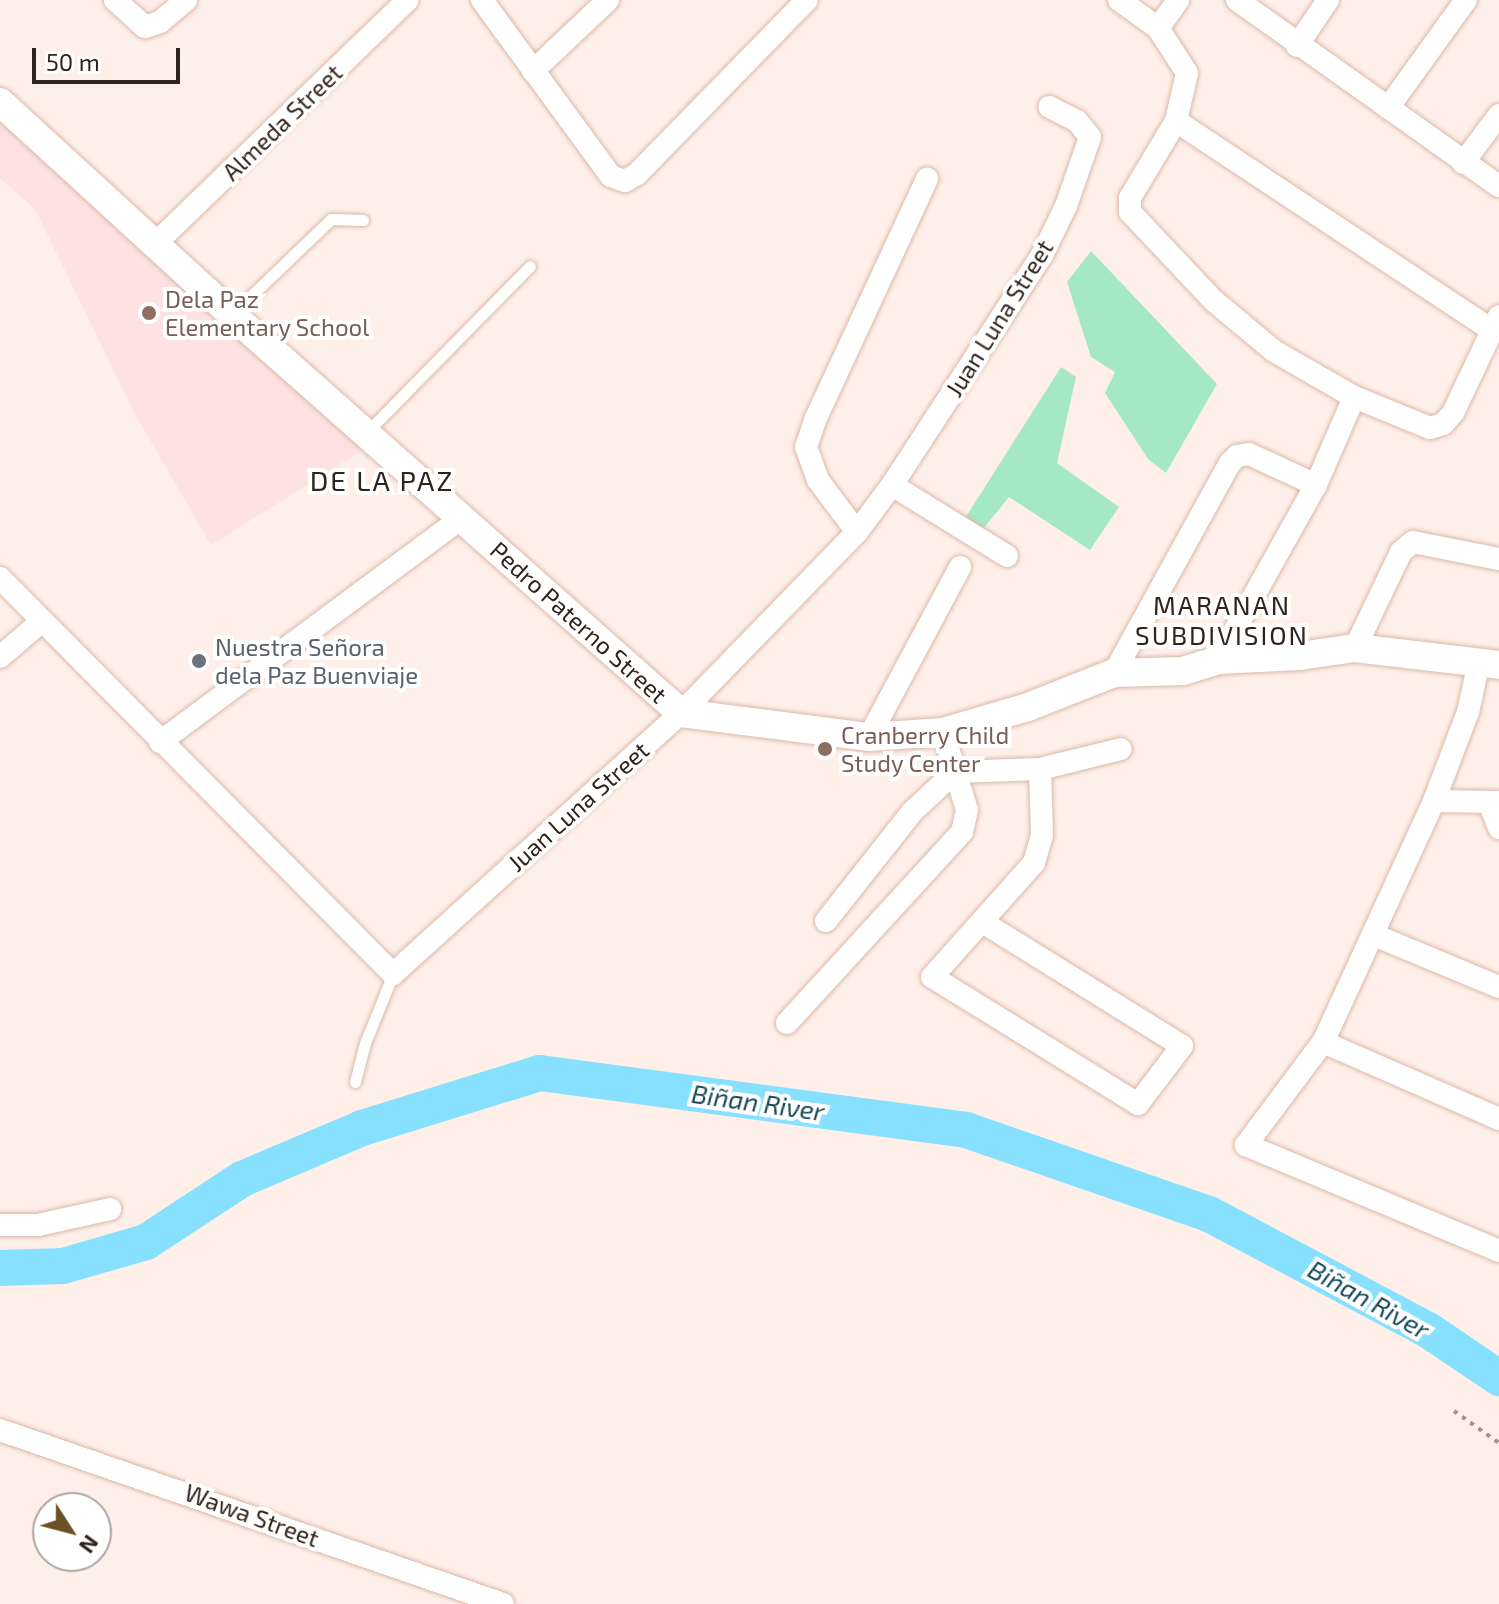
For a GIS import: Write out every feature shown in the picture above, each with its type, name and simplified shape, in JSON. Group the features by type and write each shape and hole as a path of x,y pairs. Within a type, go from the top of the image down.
{"street":[{"path":"115,0 145,27 160,22 186,0"},
{"name":"Almeda Street","path":"155,244 408,0"},
{"path":"482,0 611,176 625,181 637,174 807,0"},
{"path":"533,71 608,0"},
{"path":"1119,0 1158,28 1187,73 1176,121 1130,198 1130,212 1214,301 1274,351 1354,397 1430,428 1443,424 1453,413 1496,323 1176,121"},
{"path":"1158,28 1178,0"},
{"path":"1237,0 1297,46 1499,186"},
{"path":"1297,46 1328,0"},
{"path":"1388,108 1466,0"},
{"name":"Pedro Paterno Street","path":"0,102 231,314 681,713 869,737 943,732 1028,707 1114,673 1183,671 1218,660 1300,656 1355,648 1489,664"},
{"name":"Juan Luna Street","path":"393,974 681,713 857,532 892,485 1042,255 1066,206 1090,137 1077,121 1049,107"},
{"path":"1463,163 1499,115"},
{"path":"857,532 818,480 806,447 816,418 927,179"},
{"path":"1218,660 1316,485 1354,397"},
{"path":"1114,673 1230,463 1237,456 1249,454 1316,485"},
{"path":"892,485 1007,556"},
{"path":"160,742 462,518"},
{"path":"1355,648 1401,552 1413,542 1499,559"},
{"path":"869,737 960,567"},
{"path":"0,578 393,974"},
{"path":"0,657 42,621"},
{"path":"1489,664 1434,801 1323,1042 1246,1145 1499,1251"},
{"path":"787,1023 962,832 967,810 943,732"},
{"path":"826,921 913,811 955,772 1040,769 1121,749"},
{"path":"984,923 1182,1046 1138,1104 932,977 984,923 1034,863 1042,835 1040,769"},
{"path":"1434,801 1494,802 1499,828"},
{"path":"1374,935 1499,987"},
{"path":"1323,1042 1499,1119"},
{"path":"0,1225 38,1225 110,1209"},
{"name":"Wawa Street","path":"0,1430 503,1604"}],"lane":[{"path":"231,314 331,219 363,220"},
{"path":"365,434 530,266"},
{"path":"355,1082 365,1043 393,974"}],"path":[{"path":"1454,1411 1499,1443"}],"shaded area":[{"name":"Dela Paz Elementary School","path":"0,116 71,185 363,450 211,545 136,416 35,209 0,178"}],"green space":[{"path":"1091,251 1217,384 1166,473 1148,459 1105,393 1115,372 1091,357 1067,282"},
{"path":"1061,367 1076,377 1057,463 1119,507 1090,550 1009,497 979,534 962,523"}],"waterway":[{"name":"Biñan River","path":"0,1268 63,1266 146,1242 242,1179 362,1128 540,1073 966,1130 1209,1214 1428,1330 1499,1378"}],"place":[{"name":"Dela Paz Elementary School","path":"149,313"},
{"name":"Nuestra Señora dela Paz Buenviaje","path":"199,661"},
{"name":"Cranberry Child Study Center","path":"825,749"}],"district":[{"name":"DE LA PAZ","path":"382,480"},
{"name":"MARANAN SUBDIVISION","path":"1222,620"}]}
